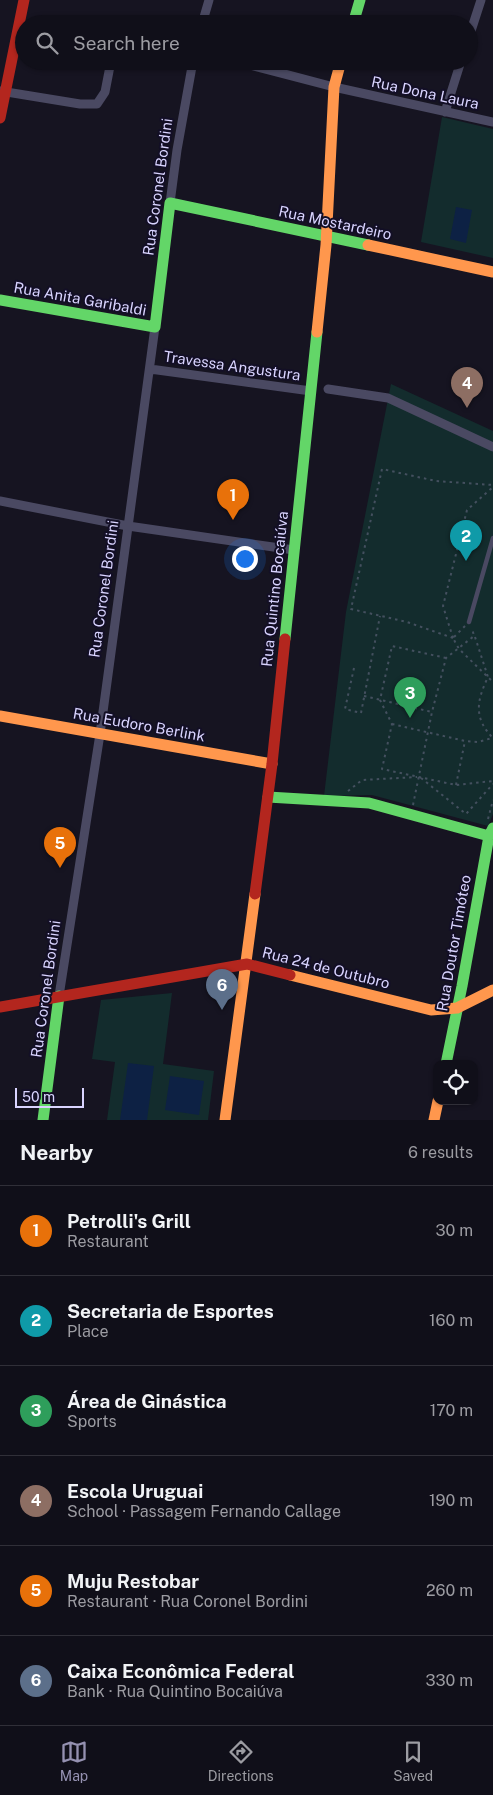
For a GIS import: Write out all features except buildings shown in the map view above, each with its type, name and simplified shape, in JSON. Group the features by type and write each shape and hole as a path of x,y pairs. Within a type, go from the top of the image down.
{"street":[{"path":"21,15 24,0"},
{"path":"205,15 209,0"},
{"path":"356,15 360,0"},
{"path":"476,15 481,0"},
{"path":"0,118 3,92 15,39"},
{"path":"3,92 80,104 97,104 105,92 109,70"},
{"name":"Rua Coronel Bordini","path":"43,1120 59,996 100,734 150,369 177,150 191,70"},
{"name":"Rua Dona Laura","path":"269,70 334,87 493,122"},
{"name":"Rua Quintino Bocaiúva","path":"225,1120 272,764 327,236 334,87 339,70"},
{"path":"445,112 458,70"},
{"name":"Rua Mostardeiro","path":"170,203 493,272"},
{"name":"Rua Anita Garibaldi","path":"0,300 155,327"},
{"name":"Travessa Angustura","path":"150,369 311,391"},
{"path":"328,389 388,398 493,447"},
{"path":"0,502 128,526 294,550"},
{"name":"Rua Eudoro Berlink","path":"0,716 272,764"},
{"path":"268,797 369,803 491,832"},
{"name":"Rua Doutor Timóteo","path":"447,1060 491,832"},
{"name":"Rua 24 de Outubro","path":"0,1007 247,964 431,1010 446,1011 458,1009 493,990"},
{"path":"434,1120 437,1105"}],"lane":[{"path":"469,622 493,538"}],"path":[{"path":"453,638 407,622 351,609 382,469 436,481 493,486"},
{"path":"493,486 468,510 443,606 458,649 493,682"},
{"path":"354,668 345,709 361,713 380,616"},
{"path":"392,724 465,741 478,742 492,738 482,722 479,709 479,696 488,677 469,622 453,638"},
{"path":"411,814 432,712 446,658 474,636"},
{"path":"446,658 392,646 380,700 392,724 382,769 456,785 493,783"},
{"path":"364,696 432,712"},
{"path":"456,785 465,741"},
{"path":"336,801 362,780 420,777 466,814 493,783"}],"green space":[{"path":"442,117 493,129 493,258 421,242"},
{"path":"391,384 493,431 493,814 488,826 372,795 324,796 346,612"},
{"path":"172,993 163,1064 214,1071 208,1120 107,1120 115,1062 92,1059 101,1000"}],"water":[{"path":"456,207 472,210 466,243 450,239"},
{"path":"128,1063 154,1066 147,1120 120,1120"},
{"path":"170,1076 204,1081 199,1115 165,1110"}],"traffic: fast":[{"path":"356,15 360,0"},
{"path":"0,300 155,327 170,203 368,245"},
{"path":"285,639 317,332"},
{"path":"268,797 369,803 489,836"},
{"path":"447,1060 489,836 493,828"},
{"path":"43,1120 59,996"}],"traffic: slow":[{"path":"317,332 326,245 334,87 339,70"},
{"path":"368,245 493,272"},
{"path":"0,716 272,764"},
{"path":"225,1120 255,894"},
{"path":"290,975 431,1010 457,1008 493,990"},
{"path":"434,1120 437,1105"}],"traffic: jam":[{"path":"21,15 24,0"},
{"path":"0,118 15,44"},
{"path":"255,894 272,764 285,639"},
{"path":"0,1007 247,964 290,975"}],"place":[{"name":"Escola Uruguai","path":"467,408"},
{"name":"Petrolli's Grill","path":"233,520"},
{"name":"Secretaria de Esportes","path":"466,561"},
{"name":"Área de Ginástica","path":"410,718"},
{"name":"Muju Restobar","path":"60,868"},
{"name":"Caixa Econômica Federal","path":"222,1010"}]}
